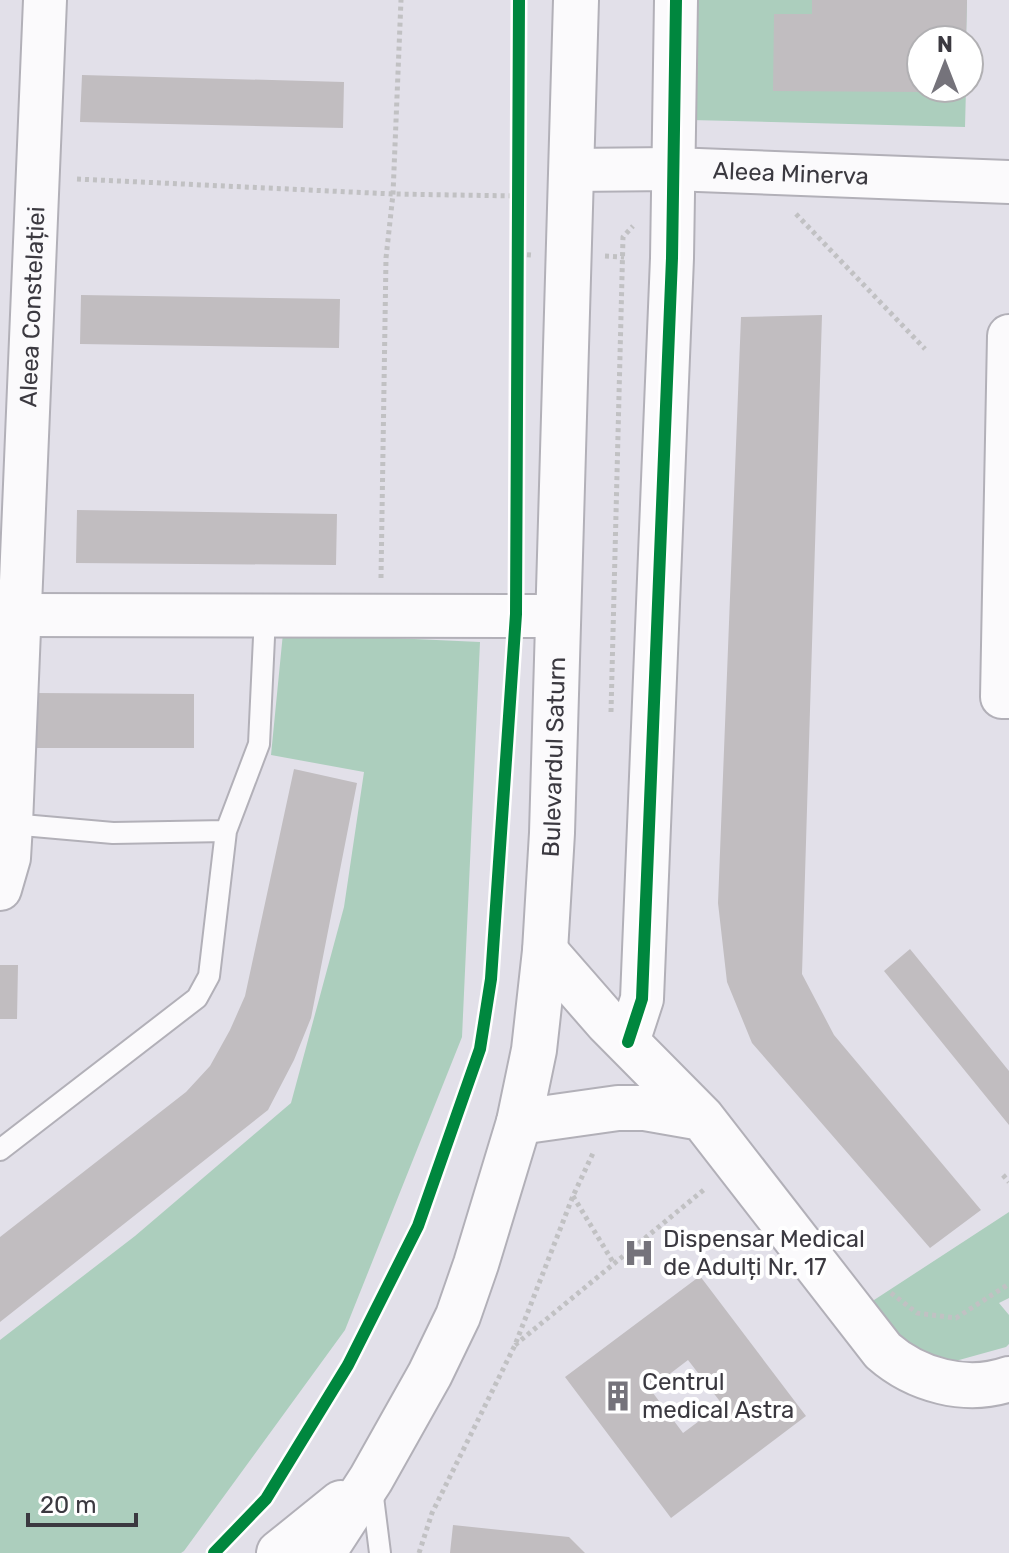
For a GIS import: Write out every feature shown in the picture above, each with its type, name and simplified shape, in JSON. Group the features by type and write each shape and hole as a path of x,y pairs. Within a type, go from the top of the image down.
{"main road":[{"name":"Bulevardul Saturn","path":"323,1553 371,1479 430,1374 458,1316 519,1122 534,1050 545,951 559,616 576,0"},
{"path":"545,951 702,1118 874,1340 900,1366 927,1378 962,1384 999,1383 1009,1379"},
{"path":"519,1122 618,1108 645,1108 702,1118"},
{"name":"Bulevardul Saturn","path":"279,1553 371,1479"}],"street":[{"name":"Aleea Constelației","path":"0,889 9,858 11,824 45,0"},
{"path":"628,1042 642,999 672,258 676,0"},
{"name":"Aleea Minerva","path":"571,170 672,169 1009,182"},
{"path":"1009,336 1002,697 1009,697"},
{"path":"19,615 559,616"}],"lane":[{"path":"0,1150 197,998 209,976 226,831 259,744 265,616"},
{"path":"11,824 113,833 226,831"},
{"path":"371,1479 380,1553"}],"path":[{"path":"380,615 386,258 393,194 401,0"},
{"path":"757,173 925,349"},
{"path":"38,177 393,194 519,196"},
{"path":"519,181 519,210"},
{"path":"519,240 519,270"},
{"path":"419,1553 432,1513 515,1345 573,1196 591,1154 598,1147"},
{"path":"1003,1175 1009,1182"},
{"path":"515,1345 711,1184"},
{"path":"573,1196 613,1262"},
{"path":"889,1291 917,1313 956,1318 1009,1284"}],"green space":[{"path":"694,0 967,0 966,24 905,24 905,104 966,104 965,127 691,120"},
{"path":"283,633 480,642 462,1037 345,1330 184,1551 0,1553 0,1340 135,1236 291,1103 344,907 364,772 271,755"},
{"path":"1009,1212 1009,1298 999,1303 1009,1315 1009,1344 941,1365 909,1354 871,1302"}],"building":[{"path":"812,0 967,0 966,24 905,24 905,92 773,91 774,14 812,14"},
{"path":"82,75 344,82 343,128 80,122"},
{"path":"81,295 340,299 339,348 80,344"},
{"path":"822,315 802,974 834,1035 981,1210 930,1248 752,1043 727,982 718,903 741,317"},
{"path":"77,510 337,514 336,565 76,563"},
{"path":"37,693 194,694 194,748 36,748"},
{"path":"294,769 357,783 311,1018 268,1110 0,1322 0,1237 186,1092 210,1066 230,1030 245,996"},
{"path":"910,949 1009,1071 1009,1125 884,971"},
{"path":"0,965 18,965 17,1019 0,1019"},
{"name":"Centrul medical Astra","path":"700,1276 806,1416 671,1518 565,1377","holes":["688,1360 722,1404 683,1433 650,1389"]},
{"path":"453,1525 569,1537 585,1553 450,1553"}],"cycle path":[{"path":"214,1553 266,1499 348,1365 418,1226 480,1049 491,979 516,614 519,0"},
{"path":"628,1042 642,999 672,258 676,0"}],"place":[{"name":"Dispensar Medical de Adulți Nr. 17","path":"639,1253"},
{"name":"Centrul medical Astra","path":"618,1396"}]}
